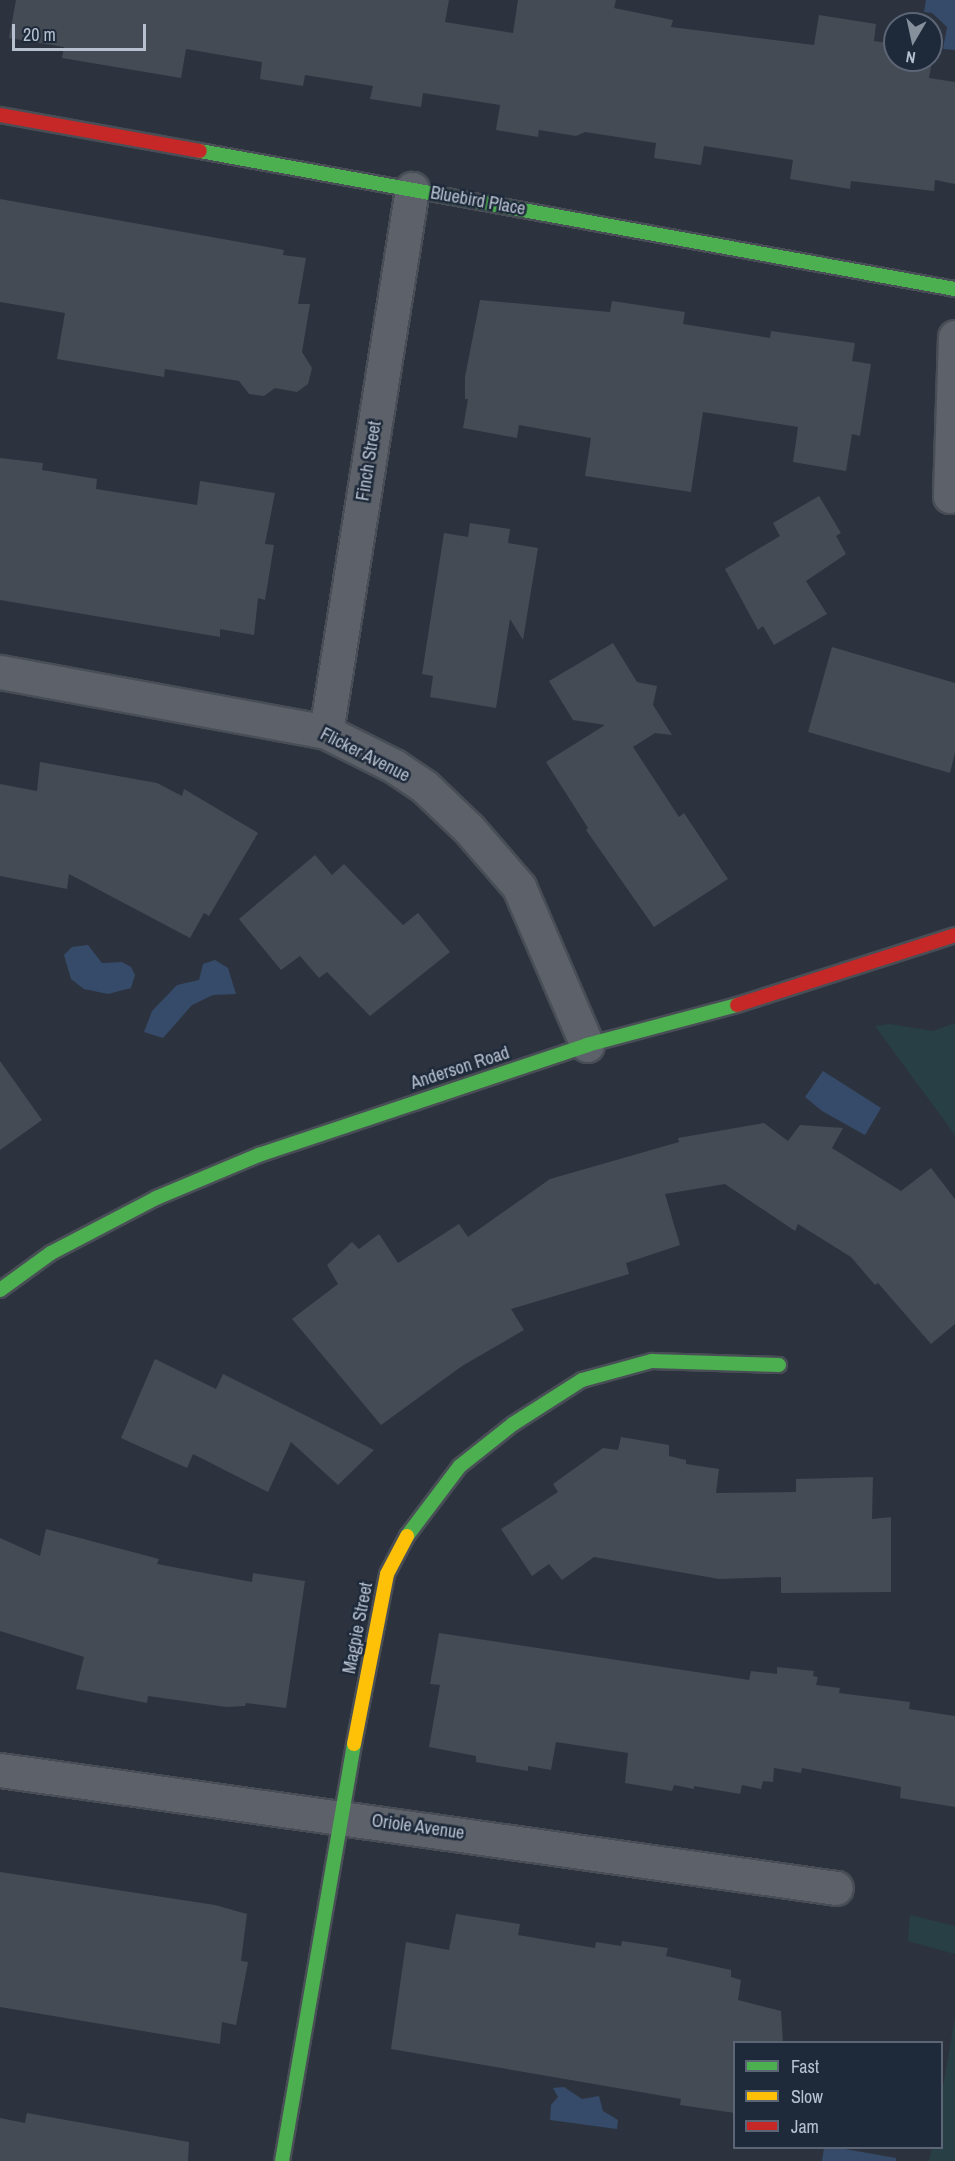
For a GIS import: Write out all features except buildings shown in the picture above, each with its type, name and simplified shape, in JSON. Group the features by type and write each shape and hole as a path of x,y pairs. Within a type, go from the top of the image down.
{"street":[{"name":"Bluebird Place","path":"0,115 955,289"},
{"name":"Finch Street","path":"326,732 412,189"},
{"path":"955,337 950,496 955,494"},
{"name":"Flicker Avenue","path":"0,672 326,732 394,766 425,787 469,829 519,887 587,1045"},
{"name":"Anderson Road","path":"0,1290 51,1252 156,1198 259,1155 587,1045 754,1000 955,935"},
{"name":"Magpie Street","path":"282,2161 340,1815 387,1574 416,1520 460,1466 513,1424 582,1380 652,1361 779,1365"},
{"name":"Oriole Avenue","path":"0,1770 340,1815 836,1888"}],"green space":[{"path":"955,1023 955,1135 875,1026 890,1024 933,1031"},
{"path":"910,1915 955,1926 955,1954 908,1941"},
{"path":"955,2018 955,2161 929,2161 932,2149 943,2149 943,2087"}],"water":[{"path":"926,0 955,0 955,50 943,49 947,27 943,23 943,12 924,12"},
{"path":"88,945 102,963 122,962 131,967 135,975 131,988 108,994 84,989 71,979 64,955 72,947"},
{"path":"215,960 228,968 236,994 213,995 192,1005 163,1038 144,1032 152,1011 177,985 199,980 203,964"},
{"path":"823,1071 881,1108 865,1135 822,1111 805,1097"},
{"path":"564,2087 582,2099 599,2096 603,2111 618,2120 617,2129 550,2120 551,2105 558,2097 553,2088"},
{"path":"824,2149 845,2149 896,2158 896,2161 822,2161"}],"traffic: fast":[{"path":"200,151 955,289"},
{"path":"0,1290 51,1253 156,1198 259,1155 587,1045 737,1005"},
{"path":"407,1536 460,1466 513,1424 582,1380 652,1361 779,1365"},
{"path":"282,2161 354,1744"}],"traffic: slow":[{"path":"354,1744 387,1574 407,1536"}],"traffic: jam":[{"path":"0,115 200,151"},
{"path":"737,1005 955,935"}]}
